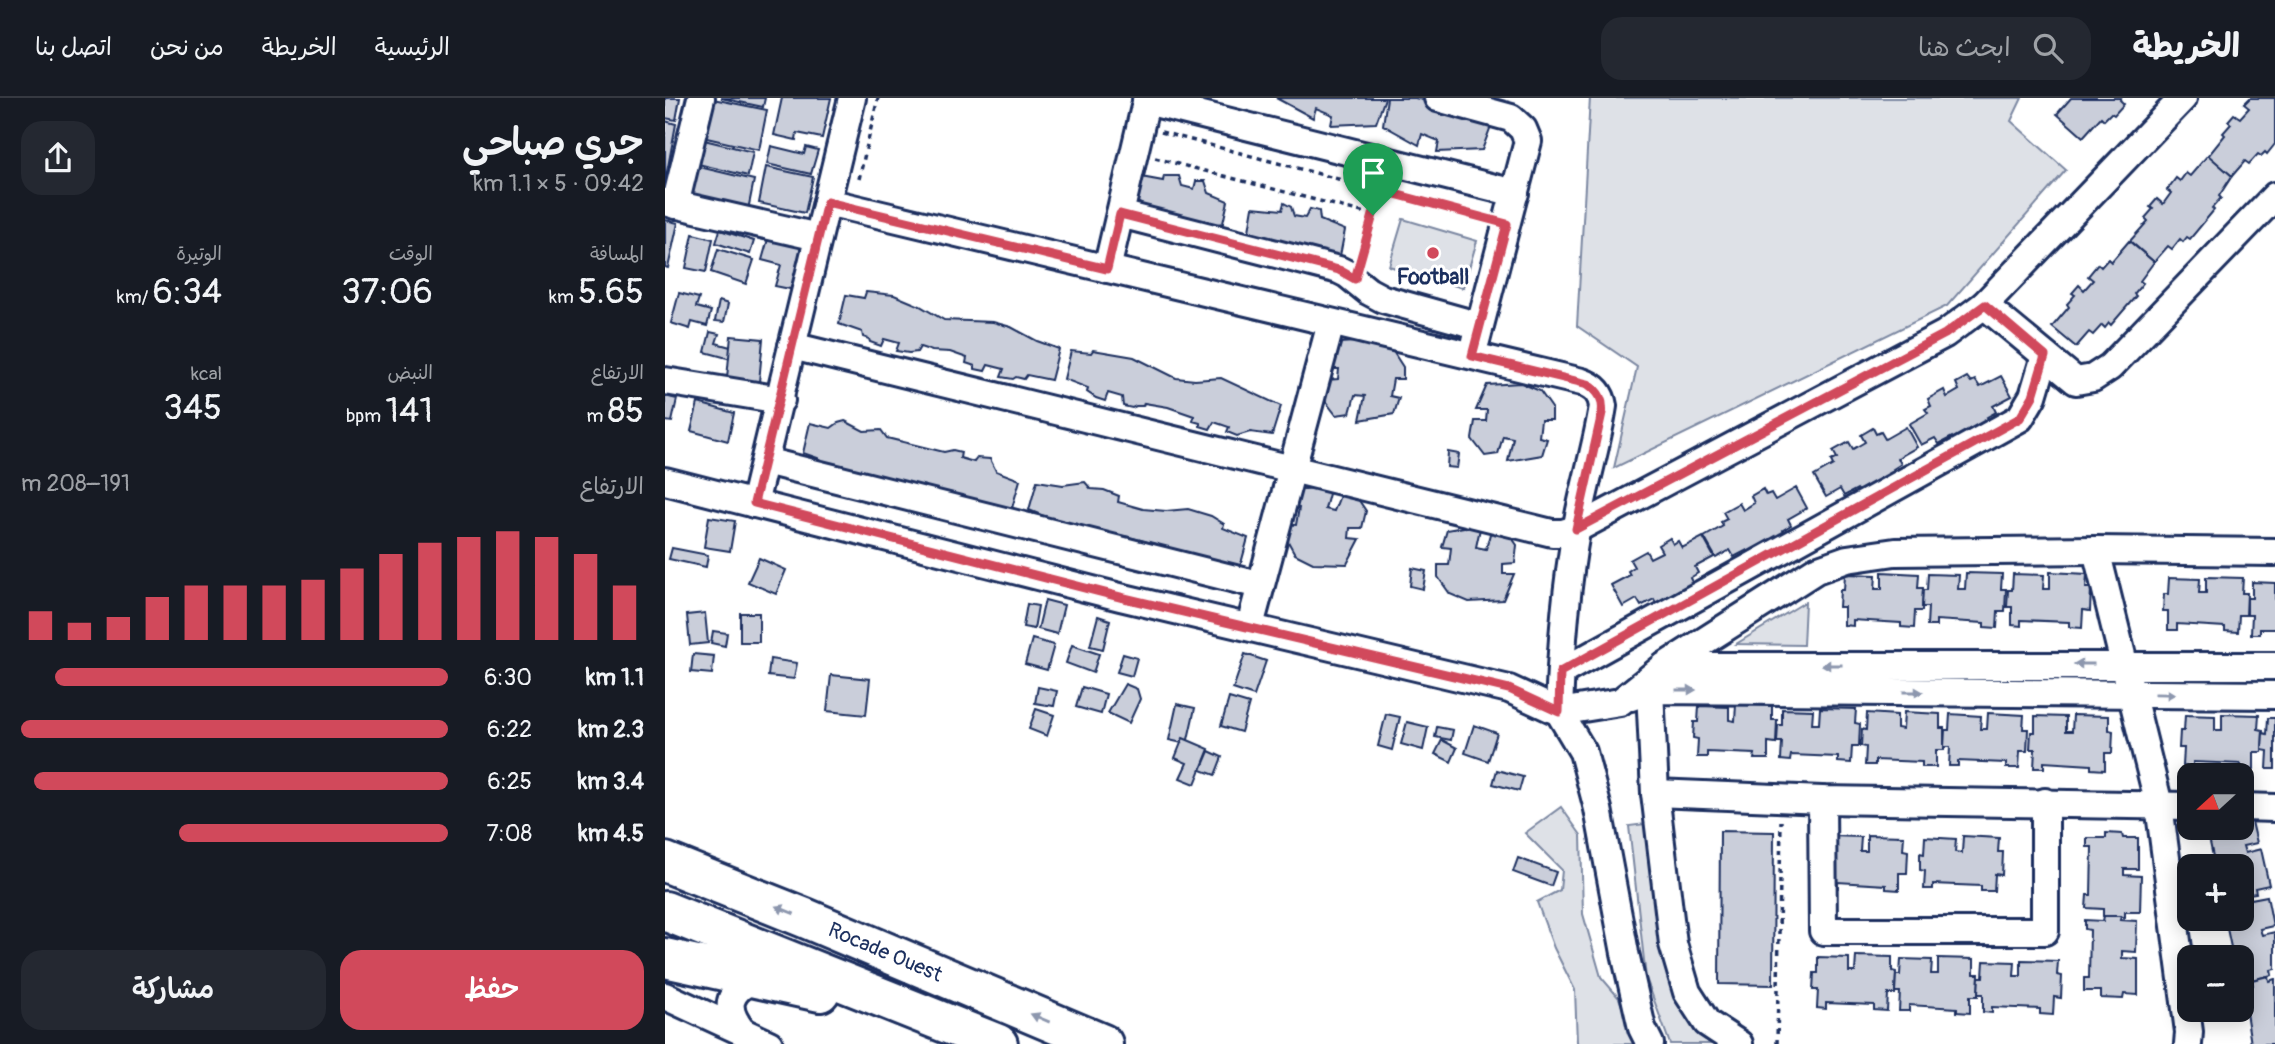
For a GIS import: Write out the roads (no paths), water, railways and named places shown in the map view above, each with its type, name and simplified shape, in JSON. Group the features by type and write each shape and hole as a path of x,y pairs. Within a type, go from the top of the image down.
{"highway":[{"name":"Rocade Ouest","path":"665,862 1103,1044"},
{"name":"Rocade Ouest","path":"665,911 998,1044"},
{"path":"665,958 858,999 933,1018"}],"street":[{"path":"701,98 670,204 818,237"},
{"path":"754,503 781,400 818,237 839,205 852,98"},
{"path":"1438,98 1511,118 1523,129 1527,148 1472,356"},
{"path":"792,346 1291,471 1552,533 1563,533 1576,529 1945,334 1985,305 2183,98"},
{"path":"1107,269 1145,108 1515,193"},
{"path":"1985,305 2076,381 2084,382 2111,367 2275,196"},
{"path":"839,205 1588,384 1599,393 1602,413 1576,529 1560,672 1559,712 1583,752 1598,809 1642,1028 1650,1044"},
{"path":"1120,214 1339,270 1383,299 1480,326"},
{"path":"1250,626 1332,323"},
{"path":"1560,672 2020,418 2033,396 2045,356"},
{"path":"665,381 781,400"},
{"path":"765,461 1259,585"},
{"path":"665,481 1120,597 1509,689 1559,712 1620,702 1650,690 2275,695"},
{"path":"2096,550 2159,805 2189,1032 2188,1044"},
{"path":"1620,702 1665,666 1816,570 1847,559 1895,552 2275,552"},
{"path":"1665,666 2275,666"},
{"path":"1650,690 1655,793 1673,944 1688,992 1707,1023 1739,1044"},
{"path":"1655,793 1822,800 2177,806"},
{"path":"1822,800 1823,931 2045,931 2045,802"},
{"path":"2254,810 2273,816"},
{"path":"742,1031 732,1018 730,1001 739,986 754,979"},
{"path":"665,996 769,1044"}],"place":[{"name":"Football","path":"1433,253"}]}
